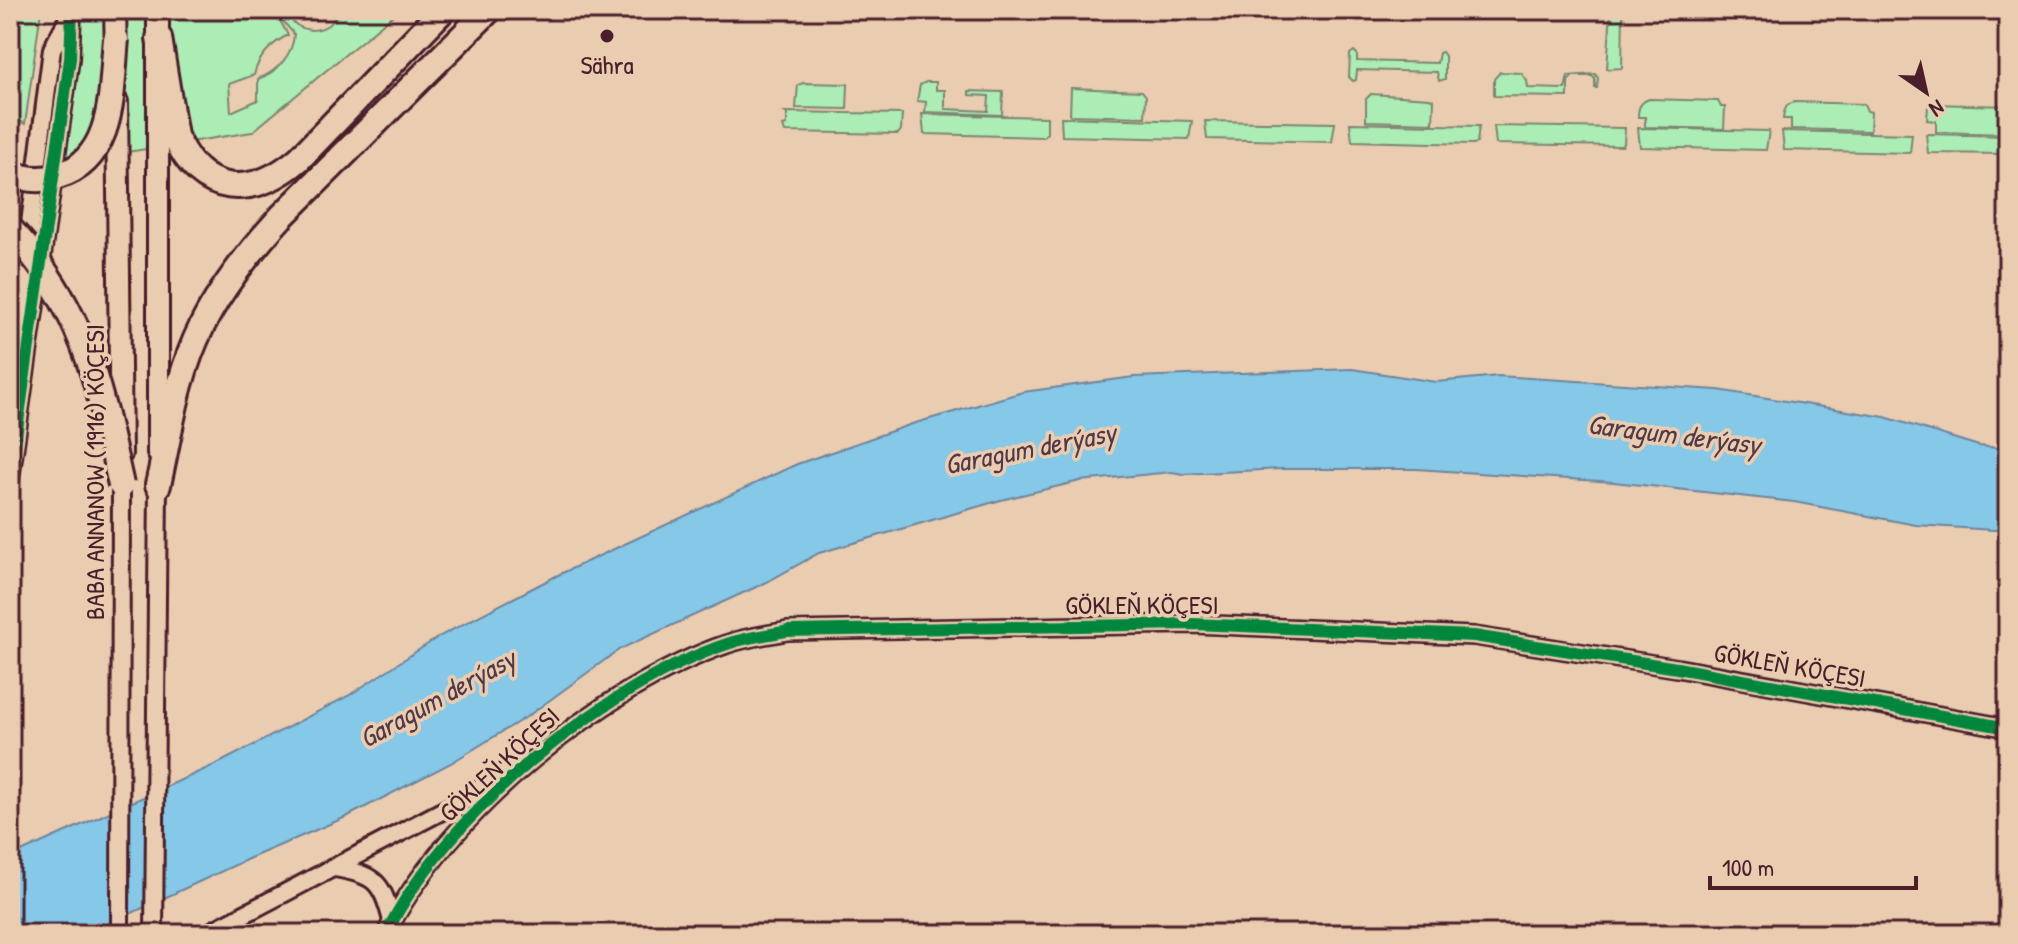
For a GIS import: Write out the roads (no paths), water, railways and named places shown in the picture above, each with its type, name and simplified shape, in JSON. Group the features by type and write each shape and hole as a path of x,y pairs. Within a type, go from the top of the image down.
{"highway":[{"path":"159,38 175,136 186,157 205,177 233,187 265,182 299,159 443,10"},
{"path":"158,485 183,374 202,326 239,268 281,217 489,10"},
{"path":"10,173 28,179 54,178 69,173 91,156 109,114 116,39"},
{"path":"10,229 51,281 78,329 101,393 121,485"}],"main road":[{"name":"BABA ANNANOW (1916) KÖÇESI","path":"115,10 121,485"},
{"path":"158,10 158,485"}],"street":[{"path":"10,382 52,49 72,10"},
{"path":"10,479 70,59 72,10"},
{"name":"BABA ANNANOW (1916) KÖÇESI","path":"120,934 121,485"},
{"path":"154,934 158,485"},
{"name":"GÖKLEŇ KÖÇESI","path":"389,927 432,862 489,801 568,729 664,670 729,643 787,631 1193,624 1474,636 1677,668 2008,728"},
{"path":"206,934 463,800 568,729"},
{"path":"335,868 373,879 385,893 389,927"}],"water":[{"name":"Garagum derýasy","path":"1352,369 1436,382 1498,376 1718,390 1885,417 1979,446 2008,449 2008,531 1916,525 1794,502 1614,482 1416,469 1172,472 1080,481 1001,500 819,553 767,582 620,649 528,716 451,763 346,817 87,934 10,934 10,857 221,762 348,696 440,636 558,575 797,464 912,424 1023,392 1134,377"}],"place":[{"name":"Sähra","path":"607,36"}]}
